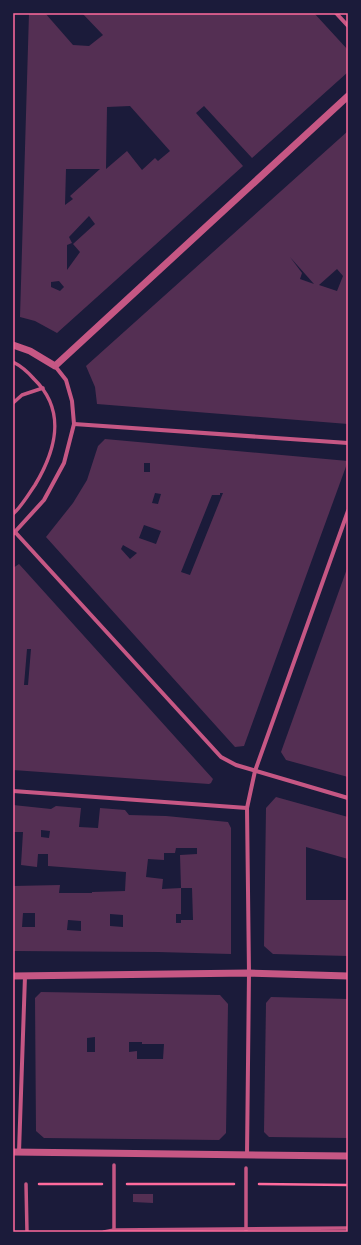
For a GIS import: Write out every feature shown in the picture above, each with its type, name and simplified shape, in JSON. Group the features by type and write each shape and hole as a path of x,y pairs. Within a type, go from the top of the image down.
{"street":[{"path":"336,13 348,26"},
{"path":"55,366 348,96"},
{"path":"13,345 30,351 55,366 66,380 72,401 74,424 64,463 44,500 14,533 221,757 236,765 254,771 348,798"},
{"path":"13,362 19,365 43,388 52,406 55,427 53,446 41,475 25,500 13,514"},
{"path":"13,403 22,395 43,388"},
{"path":"74,424 348,443"},
{"path":"247,1155 249,973 247,808 254,771 348,511"},
{"path":"13,791 247,808"},
{"path":"13,976 249,973 348,976"},
{"path":"25,976 16,1152 348,1156"},
{"path":"114,1165 114,1231"},
{"path":"246,1168 246,1231"},
{"path":"26,1184 27,1232"},
{"path":"104,1232 333,1230 348,1228"}],"path":[{"path":"38,1184 235,1184"},
{"path":"254,1184 348,1185"}],"building":[{"path":"29,13 45,13 73,45 89,46 103,35 82,13 314,13 348,50 348,72 252,158 204,106 196,113 243,166 57,333 35,321 20,317","holes":["130,106 170,151 158,161 155,158 142,170 127,151 106,169 107,107","66,169 100,169 70,196 73,199 65,205","89,216 95,224 73,244 80,252 67,270 67,245 72,243 69,237","59,281 64,287 60,291 51,287 51,282"]},
{"path":"348,131 348,424 97,404 95,387 86,366","holes":["290,257 314,284 300,279 302,273","337,269 343,276 337,291 319,285"]},
{"path":"105,439 348,461 244,746 235,747 46,537 73,503 87,480 98,446","holes":["144,463 150,463 150,472 144,472","155,493 161,494 158,504 152,503","220,493 223,493 190,575 181,572 212,495 220,495","144,525 161,531 156,544 139,538","123,545 137,553 130,559 121,549"]},
{"path":"19,564 213,779 211,783 13,770 13,568","holes":["27,649 31,649 28,685 24,685"]},
{"path":"348,566 348,777 286,760 281,752"},
{"path":"276,797 348,817 348,859 306,847 306,900 348,900 348,956 273,954 264,946 266,808"},
{"path":"13,805 51,809 56,806 81,808 79,827 98,828 100,808 125,810 129,815 166,816 228,822 231,828 231,954 13,951 13,886 60,885 59,893 125,891 126,872 48,866 48,854 38,854 37,867 21,865 23,832 13,832","holes":["41,830 50,831 49,838 41,837","176,848 197,848 197,854 180,855 181,888 162,889 163,879 146,877 148,859 164,860 164,853 175,853","181,888 192,888 193,920 181,920 181,923 176,923 176,914 181,914","23,913 35,913 35,927 22,927","110,914 123,915 123,927 110,926","68,920 81,921 81,931 67,930"]},
{"path":"41,992 220,995 228,1004 226,1133 219,1140 44,1138 36,1131 35,998","holes":["95,1037 95,1052 87,1052 87,1038","129,1042 142,1042 142,1044 164,1044 163,1059 137,1059 137,1051 129,1052"]},
{"path":"271,997 348,999 348,1138 269,1137 264,1132 266,1003"},
{"path":"133,1194 153,1194 153,1203 133,1202"}]}
